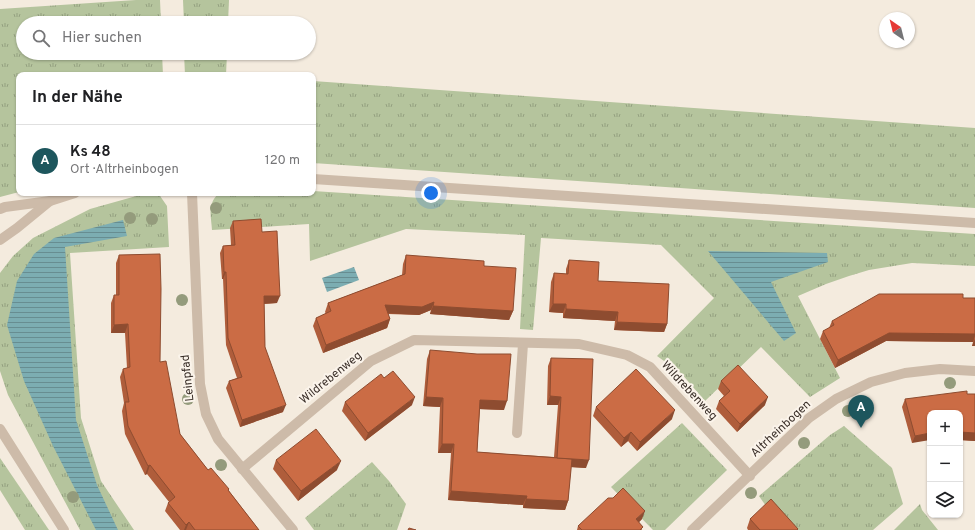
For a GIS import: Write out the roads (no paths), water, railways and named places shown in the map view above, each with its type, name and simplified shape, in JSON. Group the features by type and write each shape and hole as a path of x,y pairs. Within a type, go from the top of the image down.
{"street":[{"path":"316,179 975,223"},
{"path":"0,209 50,201 66,196"},
{"name":"Leinpfad","path":"192,196 200,384 206,414 218,439 293,530"},
{"path":"0,240 50,201"},
{"name":"Wildrebenweg","path":"242,468 372,361 414,340 523,344 579,344 627,355 650,367 750,476"},
{"path":"518,433 523,344"},
{"name":"Altrheinbogen","path":"692,530 809,418 836,399 871,382 904,372 940,369 975,372"},
{"path":"0,429 64,530"}],"water":[{"path":"123,220 127,236 65,247 76,420 97,485 118,530 96,530 53,446 24,381 7,325 17,281 34,254 54,238"},
{"path":"708,251 827,253 828,262 771,282 796,333 784,341"},
{"path":"354,267 359,280 327,292 322,278"}],"place":[{"name":"Ks 48","path":"861,428"}]}
